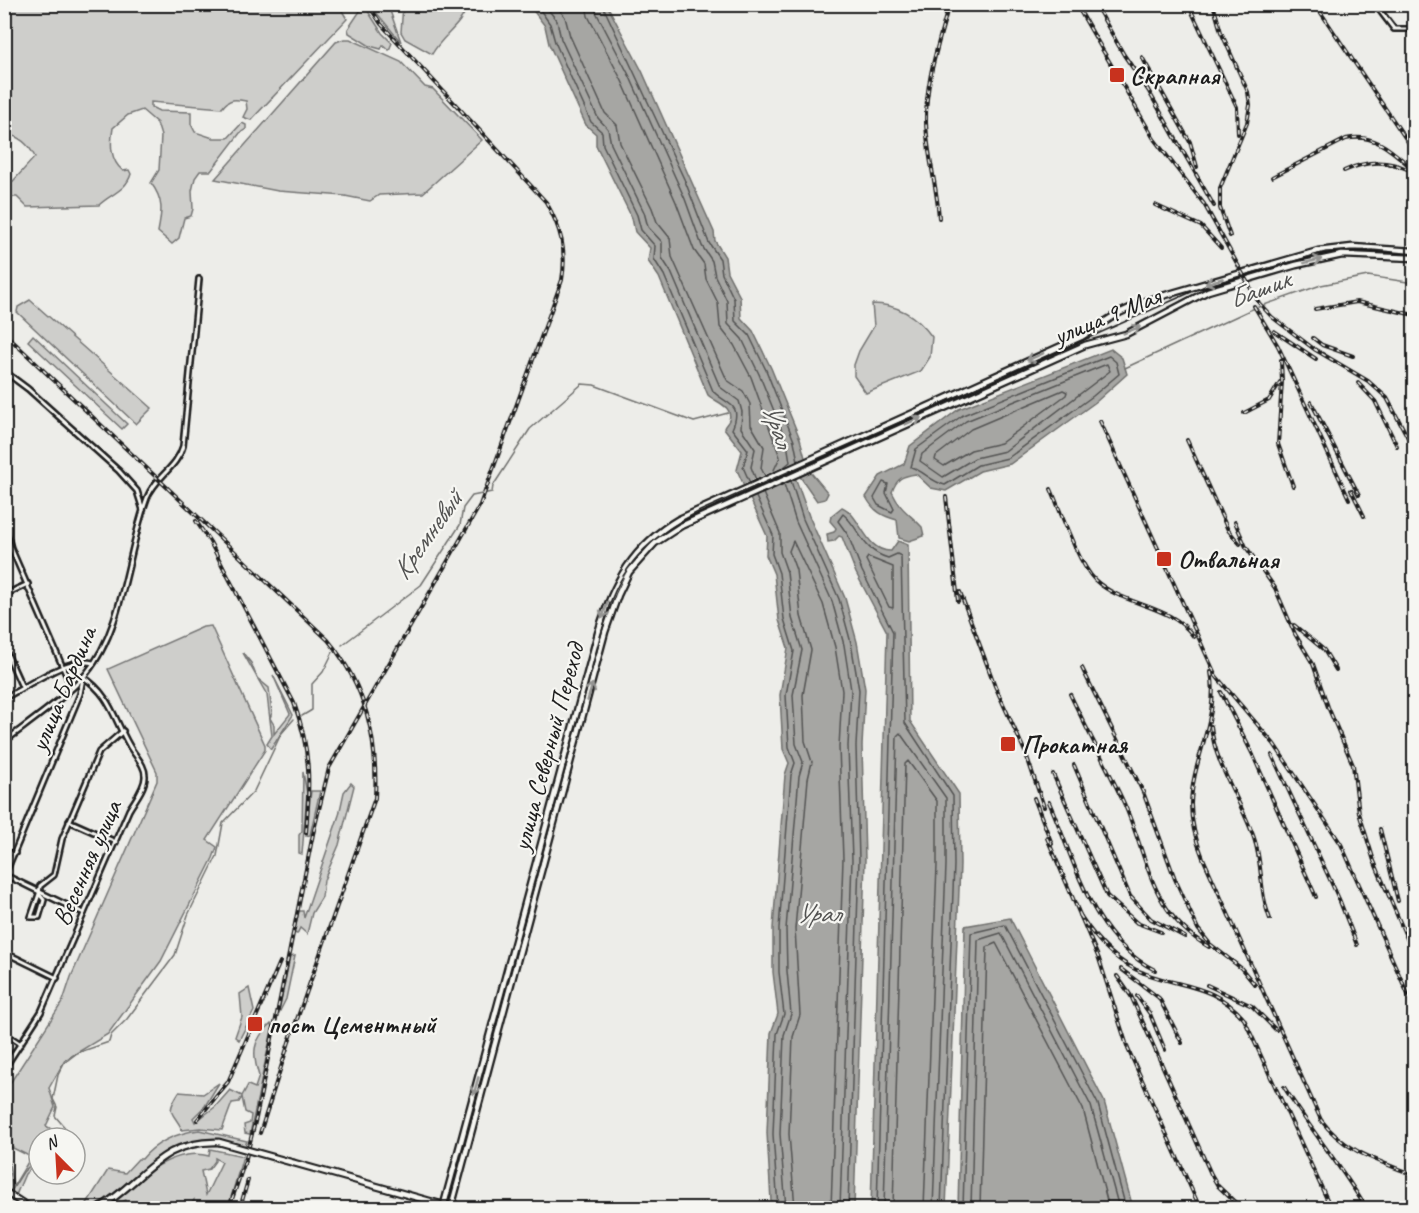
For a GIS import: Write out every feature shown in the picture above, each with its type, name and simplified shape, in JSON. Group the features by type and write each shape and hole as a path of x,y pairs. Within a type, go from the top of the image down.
{"main road":[{"name":"улица 9 Мая","path":"863,436 1081,337 1117,314 1172,292 1318,251 1353,247 1414,251"},
{"name":"улица 9 Мая","path":"860,444 1085,345 1126,334 1208,291 1320,259 1367,255 1414,258"},
{"name":"улица Северный Переход","path":"451,1208 618,595 637,561 655,543 681,526 863,436"},
{"name":"улица Северный Переход","path":"444,1207 598,633 611,592 636,552 657,533 679,519 737,492 860,444"},
{"path":"99,1209 166,1153 189,1144 219,1142 451,1208"},
{"path":"4,1191 30,1209"}],"street":[{"path":"1375,4 1394,29 1414,29"},
{"name":"улица Бардина","path":"5,875 80,694 83,677 93,663 121,597 148,496 180,457 183,446 199,279"},
{"path":"4,371 28,388 125,476 137,491 143,512"},
{"path":"4,524 11,548 72,687"},
{"path":"4,595 28,584"},
{"path":"4,647 22,687"},
{"path":"4,698 63,666 78,661 93,663"},
{"path":"4,742 83,677"},
{"name":"Весенняя улица","path":"4,1069 38,1018 145,778 143,767 104,695 83,677"},
{"path":"4,722 11,736"},
{"path":"29,886 40,886 54,875 62,839 99,752 123,731"},
{"path":"69,821 116,842"},
{"path":"4,854 15,853"},
{"path":"4,866 5,875 29,886 39,894 44,900 39,917 31,916 38,900 39,894 40,886"},
{"path":"39,894 85,913"},
{"path":"4,952 57,978"},
{"path":"4,1033 21,1044"}],"shaded area":[{"path":"338,4 347,19 251,120 243,117 247,109 246,101 232,100 222,108 151,102 151,107 159,111 191,112 191,124 195,132 213,138 228,138 242,123 246,125 246,129 240,133 211,171 200,171 195,178 191,216 184,218 179,238 172,244 158,232 161,206 151,183 159,170 161,136 157,123 142,110 128,115 113,128 111,146 113,157 123,171 129,170 131,174 122,188 99,205 27,207 17,197 5,197 5,190 35,157 27,145 19,139 6,134 5,140 5,5"},
{"path":"403,4 468,5 461,19 432,54 405,39 401,32"},
{"path":"364,5 382,33 392,43 389,50 383,45 381,49 370,46 349,33 348,29"},
{"path":"370,5 388,5 401,42"},
{"path":"350,39 401,62 425,87 433,89 482,140 423,193 379,195 370,201 345,196 278,191 215,179 336,42"},
{"path":"30,300 152,408 136,424 17,312 18,307"},
{"path":"872,304 890,306 906,313 920,323 932,337 930,357 921,371 866,393 854,376 854,365 859,351 874,326"},
{"path":"33,335 127,424 122,429 28,341"},
{"path":"211,626 265,745 265,750 207,840 217,847 213,858 161,961 108,1034 65,1060 49,1088 55,1107 46,1126 27,1126 27,1155 9,1146 8,1158 13,1187 27,1164 27,1172 16,1195 5,1187 5,1091 63,1001 71,977 157,781 157,772 108,669 203,627"},
{"path":"243,653 251,663 256,676"},
{"path":"273,675 293,715 271,749 267,744 272,736 267,695 258,678 269,688 272,713 270,718 274,725 274,734 290,714"},
{"path":"303,772 307,793 302,854 299,853 299,835 302,831"},
{"path":"351,783 354,786 339,845 324,880 322,897 312,913 307,934 300,928 297,934 294,933 299,911 303,911 304,918 339,815 344,792"},
{"path":"311,791 320,791 310,835 306,836"},
{"path":"295,956 286,999 278,1015 290,957"},
{"path":"249,988 254,1011 239,1040 235,1037 242,1017 240,994"},
{"path":"271,1024 273,1025 250,1134 245,1133 244,1125 250,1123 251,1115 245,1112 242,1097 239,1102 232,1103 222,1130 200,1128 182,1130 171,1110 179,1092 203,1094 219,1083 205,1106 193,1118 195,1122 215,1107 230,1090 242,1096 248,1085 255,1088 259,1076 255,1061 255,1048 260,1036"},
{"path":"199,1130 247,1141 244,1148 199,1141 183,1143 170,1148 107,1200 96,1206 84,1208 108,1170 125,1173 138,1159 142,1159 160,1143 183,1133"},
{"path":"210,1149 243,1156 228,1208 195,1208 194,1200 188,1208 177,1208 173,1205 173,1208 107,1208 140,1178 167,1161 195,1154 209,1156","holes":["215,1158 222,1162 206,1195 201,1171 209,1169"]}],"water":[{"name":"Урал","path":"529,5 607,5 642,71 714,232 715,241 725,257 727,272 740,297 741,318 753,331 771,368 800,439 808,469 828,493 825,499 817,501 799,475 795,477 809,516 845,598 857,642 865,689 862,746 865,860 854,1208 773,1208 771,1201 767,1133 771,1033 778,1014 773,972 773,928 785,775 789,763 783,749 780,695 788,648 779,620 774,574 766,555 767,536 737,470 742,451 724,428 729,420 729,411 708,395 659,277 648,261 650,248 635,232 632,218 596,145 596,134 586,125 549,44 545,26"},
{"path":"1111,349 1122,358 1127,374 1097,401 1010,464 980,471 946,491 931,488 916,474 898,481 892,492 902,508 922,527 924,536 909,541 899,538 897,520 879,513 869,502 866,497 880,476 904,464 910,446 959,409"},
{"path":"842,507 854,517 875,546 891,551 898,541 908,545 910,721 959,794 960,865 946,1208 871,1208 887,632 856,573 842,537 839,536 834,541 828,542 827,534 834,532 836,528 830,521 831,516"},
{"path":"1010,918 1104,1101 1133,1208 958,1208 965,926"}],"pier":[{"path":"806,457 811,469 746,497 741,485"}],"waterway":[{"name":"Башик","path":"1125,368 1250,310 1321,285 1368,276 1414,283"},
{"name":"Кремневый","path":"342,645 421,585 460,525 463,508 472,496 492,492 493,486 530,429 582,384 594,385 694,422 728,413"},
{"name":"Кремневый","path":"302,716 312,710 312,684 323,672 333,652"},
{"name":"Кремневый","path":"64,1126 55,1116 57,1107 53,1099 58,1075 64,1063 77,1053 109,1042 111,1035 127,1019 175,955 188,915 217,856 223,823 254,791 281,734 294,719"},
{"name":"Кремневый","path":"10,1193 27,1168"},
{"name":"Кремневый","path":"8,1197 5,1201 9,1208"},
{"path":"111,1208 126,1200"}],"tram line":[{"path":"447,1208 609,606 624,575 644,549 670,528 700,511 1205,286 1326,252 1372,250 1414,254"}],"railway":[{"path":"229,1208 246,1158 256,1118 313,834 329,768 480,505 562,280 564,259 562,240 556,221 546,202 381,24 368,4"},
{"path":"939,218 927,134 926,107 933,63 949,4"},
{"path":"1076,4 1154,139 1204,204 1259,303 1272,317 1314,349 1368,381 1387,398 1414,449"},
{"path":"1095,4 1124,55 1148,90 1214,206"},
{"path":"1188,4 1237,107 1238,134"},
{"path":"1213,4 1221,32 1248,92 1250,105 1247,123 1220,188 1220,208 1230,236"},
{"path":"1315,4 1414,151"},
{"path":"1142,57 1190,142 1197,167"},
{"path":"1272,177 1346,139 1356,138 1375,141 1414,170"},
{"path":"1344,171 1375,162 1407,169"},
{"path":"1155,205 1201,226 1221,248"},
{"path":"1315,309 1357,302 1414,315"},
{"path":"1254,306 1278,346 1349,499"},
{"path":"1274,331 1316,359"},
{"path":"4,333 328,640 352,676 367,714 374,755 375,798 289,1042 260,1133"},
{"path":"1313,338 1322,345 1353,356"},
{"path":"1281,360 1278,444 1293,486"},
{"path":"1244,413 1269,400 1280,382"},
{"path":"1358,383 1375,401 1397,446"},
{"path":"1311,402 1359,495"},
{"path":"1100,421 1216,676 1274,744 1341,844 1414,1008"},
{"path":"1187,440 1228,530 1240,544"},
{"path":"1051,489 1076,550 1095,580 1119,596 1160,611 1184,626 1194,637"},
{"path":"1351,490 1364,516"},
{"path":"946,497 958,601"},
{"path":"196,521 210,542 294,703 300,720 308,767 306,833"},
{"path":"1235,522 1246,547 1275,588 1295,634 1313,664 1328,707 1353,765 1359,813 1374,861 1414,955"},
{"path":"960,592 995,686 1026,754 1044,807"},
{"path":"1294,625 1324,650 1336,670"},
{"path":"1082,668 1143,792 1175,879 1198,929 1210,944 1241,968 1255,985"},
{"path":"1211,672 1212,705 1196,771 1191,804 1194,831 1203,858 1321,1120 1330,1131 1352,1148 1414,1175"},
{"path":"1221,692 1252,753 1316,897"},
{"path":"1070,694 1123,801 1153,883 1162,901 1189,933 1209,947"},
{"path":"1211,726 1213,741 1223,769 1254,838 1264,899 1270,919"},
{"path":"1272,755 1339,899 1357,945"},
{"path":"1074,765 1130,896 1151,919 1185,937"},
{"path":"1053,774 1107,896 1137,923 1161,932"},
{"path":"1034,798 1052,844"},
{"path":"1049,802 1088,897 1100,919 1115,939 1133,956 1155,970"},
{"path":"1380,829 1398,901"},
{"path":"1047,838 1099,959 1128,1049 1200,1208"},
{"path":"1080,915 1100,942 1124,963 1158,978 1209,993 1221,999 1244,1019 1331,1208"},
{"path":"197,1120 228,1082 280,962"},
{"path":"1121,969 1159,998 1182,1043"},
{"path":"1117,976 1131,996 1211,1174 1218,1186 1241,1208"},
{"path":"1207,985 1252,1006 1276,1030"},
{"path":"1137,996 1150,1014 1165,1050"},
{"path":"1284,1087 1366,1208"},
{"path":"240,1208 248,1180"}],"place":[{"name":"Скрапная","path":"1117,75"},
{"name":"Отвальная","path":"1164,559"},
{"name":"Прокатная","path":"1008,744"},
{"name":"пост Цементный","path":"255,1024"}]}
